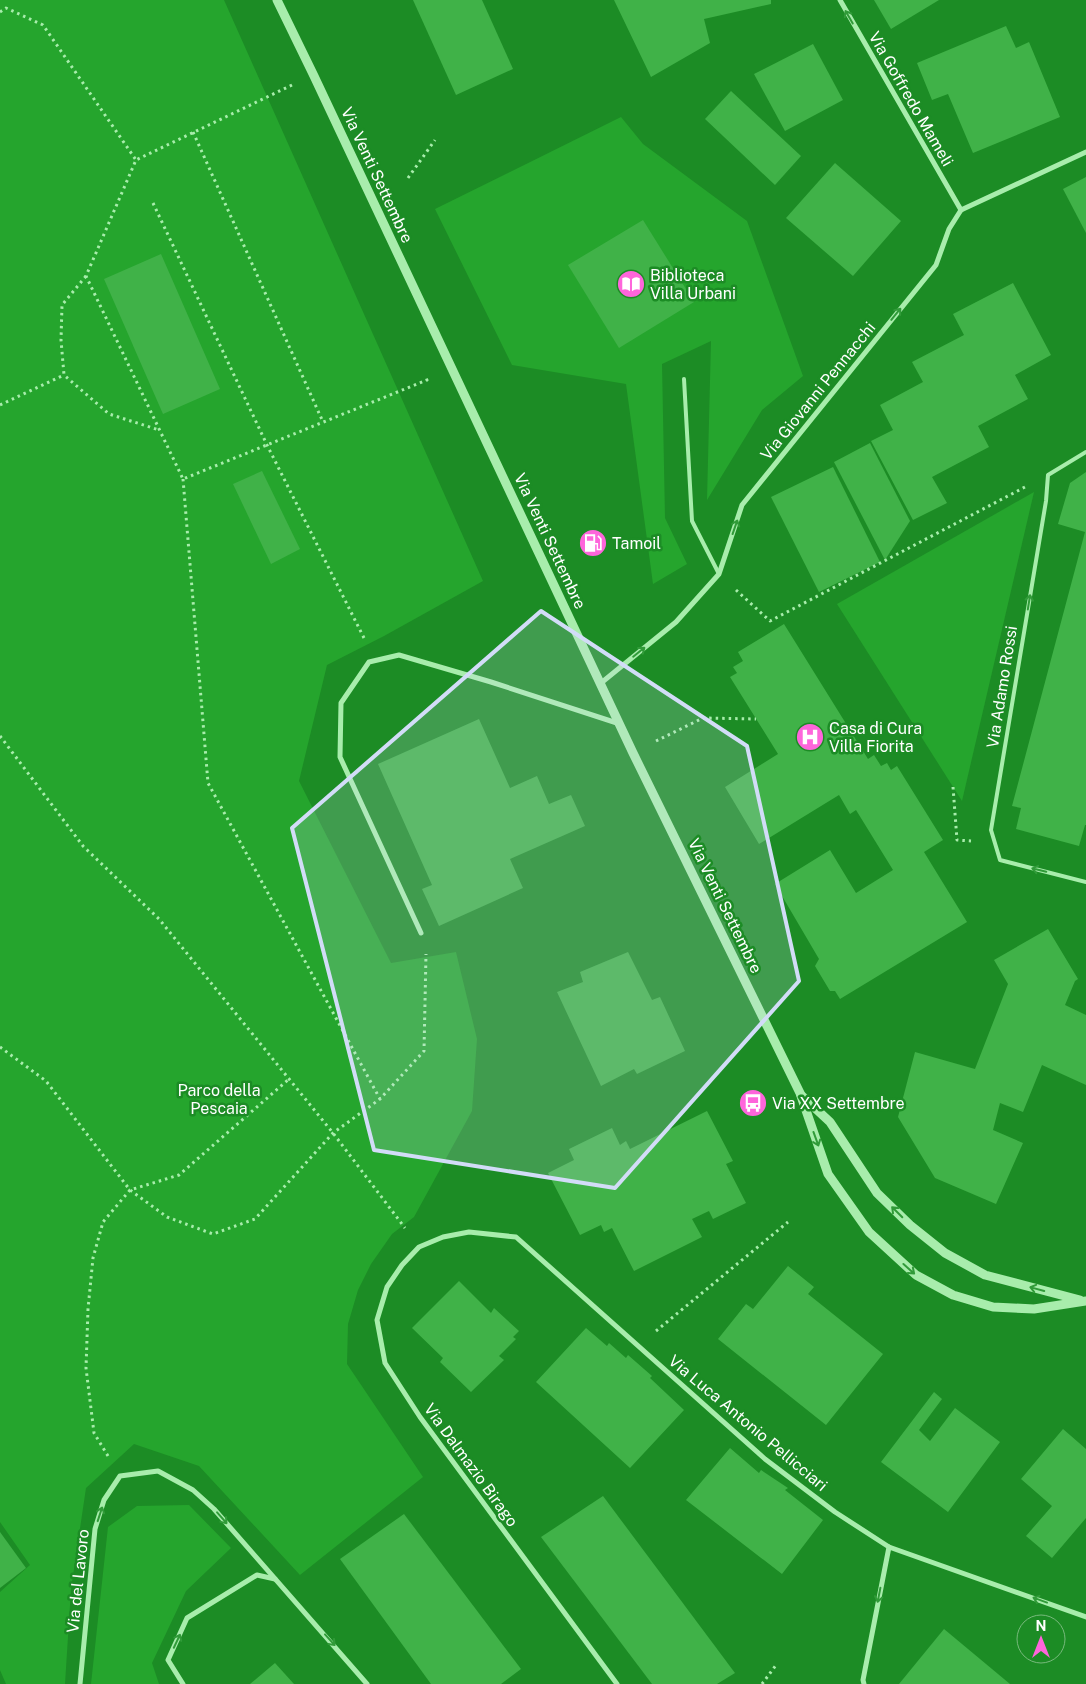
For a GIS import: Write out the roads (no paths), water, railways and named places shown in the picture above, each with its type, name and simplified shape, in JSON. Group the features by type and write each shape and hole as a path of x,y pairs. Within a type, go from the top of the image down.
{"street":[{"name":"Via Venti Settembre","path":"277,0 633,753 800,1093 828,1174 869,1232 916,1275 953,1295 993,1307 1034,1309 1085,1301"},
{"name":"Via Goffredo Mameli","path":"840,0 961,210"},
{"path":"961,210 1086,152"},
{"name":"Via Giovanni Pennacchi","path":"601,683 676,622 719,574 742,505 936,265 949,229 961,210"},
{"path":"421,933 340,757 341,703 369,662 399,655 491,682 620,724"},
{"name":"Via Venti Settembre","path":"800,1093 830,1122 877,1193 910,1225 945,1253 985,1275 1085,1301"},
{"name":"Via Luca Antonio Pellicciari","path":"419,1247 443,1237 469,1232 516,1238 765,1458 835,1512 889,1547 1086,1618"},
{"name":"Via Dalmazio Birago","path":"419,1247 402,1265 387,1287 377,1320 385,1363 420,1417 617,1684"},
{"name":"Via del Lavoro","path":"80,1684 95,1528 104,1500 120,1476 158,1471 193,1490 214,1509 276,1580"},
{"path":"864,1684 868,1647 889,1547"},
{"path":"183,1684 168,1660 187,1618 257,1575 276,1580 367,1684"}],"lane":[{"path":"684,379 692,521 719,574"},
{"name":"Via Adamo Rossi","path":"1086,452 1048,475 1046,501 991,830 1000,860 1086,882"}],"place":[{"name":"Biblioteca Villa Urbani","path":"631,284"},
{"name":"Tamoil","path":"593,543"},
{"name":"Casa di Cura Villa Fiorita","path":"810,737"},
{"name":"Via XX Settembre","path":"753,1103"}],"park label":[{"name":"Parco della Pescaia","path":"219,1099"}]}
